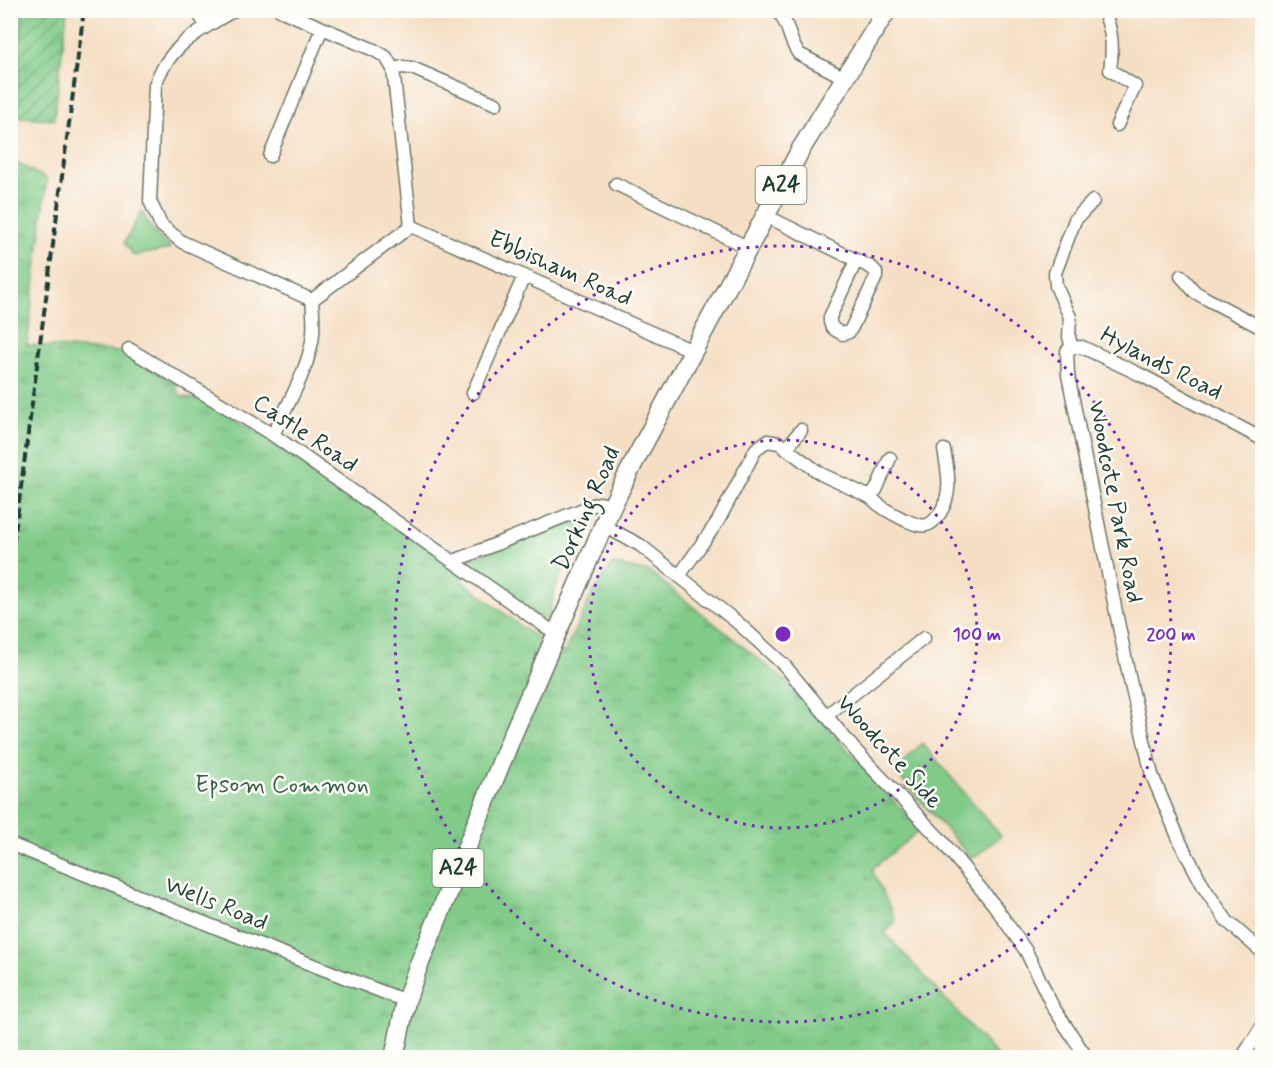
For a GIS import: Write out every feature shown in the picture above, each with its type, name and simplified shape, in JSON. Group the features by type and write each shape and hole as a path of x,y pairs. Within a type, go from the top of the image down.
{"highway":[{"name":"Dorking Road","path":"394,1058 406,1001 512,736 612,506 764,215 801,149 887,10"}],"street":[{"path":"197,10 206,26"},
{"path":"234,10 206,26 176,48 160,71 155,85 150,201 161,225 182,242 312,300"},
{"path":"280,10 375,50 386,57 393,69 411,226 312,300"},
{"path":"777,10 784,17 799,54 845,78"},
{"path":"1103,10 1110,25 1113,43 1110,70 1135,86 1117,126"},
{"path":"270,156 322,28"},
{"path":"393,69 412,68 496,104"},
{"path":"616,184 747,247"},
{"path":"1072,348 1069,338 1070,317 1058,292 1055,273 1075,220 1093,201"},
{"path":"764,215 872,268 876,272 876,277 852,327 849,332 843,334 833,329 830,317 856,261"},
{"name":"Ebbisham Road","path":"411,226 693,351"},
{"path":"473,393 524,276"},
{"path":"1181,276 1195,292 1263,328"},
{"path":"273,435 311,347 314,332 312,300"},
{"name":"Hylands Road","path":"1072,348 1082,347 1263,440"},
{"name":"Woodcote Park Road","path":"1072,348 1067,351 1068,375 1136,709 1152,776 1180,844 1210,897 1227,921 1263,952"},
{"name":"Castle Road","path":"129,349 273,435 546,627 558,633"},
{"path":"786,449 801,430"},
{"path":"679,576 718,521 760,444 774,441 821,474 870,497 879,507 918,525 926,526 933,523 946,503 948,475 944,450"},
{"path":"870,497 876,490 890,458"},
{"path":"454,561 593,505 600,503 612,506"},
{"name":"Woodcote Side","path":"604,526 640,545 738,623 785,666 855,750 941,840 993,905 1026,951 1053,1007 1087,1058"},
{"path":"826,715 924,638"},
{"name":"Wells Road","path":"10,844 406,1001"},
{"path":"1242,1058 1263,1026"}],"green space":[{"name":"Epsom Common","path":"10,11 24,11 20,40 13,161 47,179 27,345 121,352 176,383 177,391 181,396 208,402 268,438 465,574 460,579 528,632 564,653 593,592 612,564 650,572 786,681 920,830 872,869 896,921 885,933 998,1057 11,1057"},
{"path":"24,11 67,11 54,120 16,116"},
{"path":"142,211 153,230 170,246 169,249 134,256 124,243"},
{"path":"590,511 593,514 574,546 556,586 548,619 542,619 470,567 469,560"},
{"path":"922,743 1001,836 972,859 897,774 901,765"}],"railway":[{"path":"10,570 84,10"}]}
